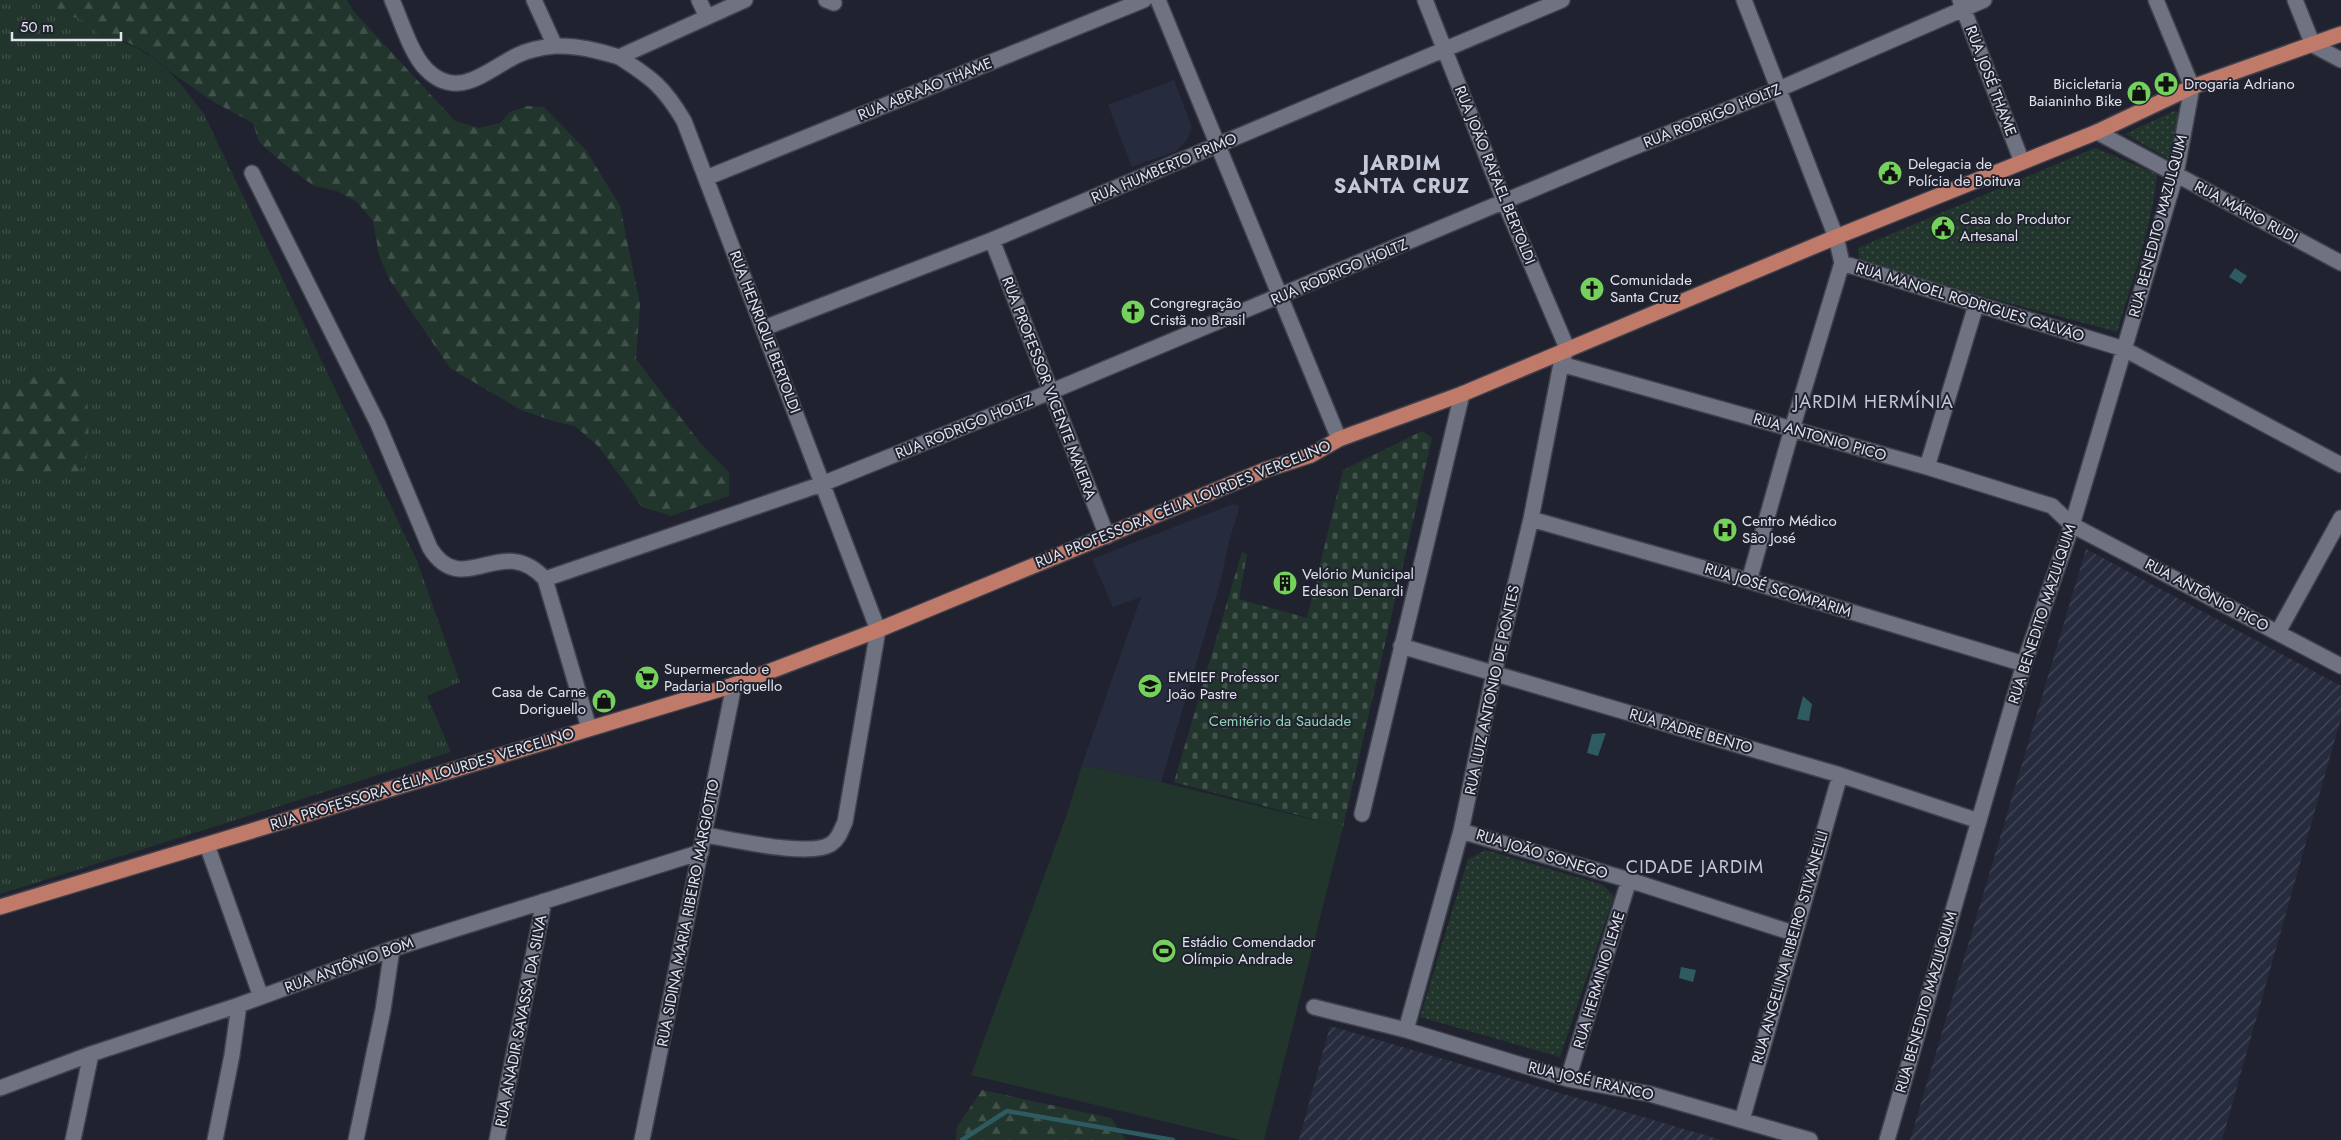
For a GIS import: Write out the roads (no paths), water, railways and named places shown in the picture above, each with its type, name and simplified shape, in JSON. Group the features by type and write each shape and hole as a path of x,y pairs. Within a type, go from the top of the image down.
{"main road":[{"name":"RUA PROFESSORA CÉLIA LOURDES VERCELINO","path":"0,907 734,685 878,630 1265,470 1311,455 1339,439 1462,394 1567,348 1836,237 2097,132 2192,87 2341,34"}],"street":[{"name":"RUA HENRIQUE BERTOLDI","path":"392,0 425,68 435,77 448,82 462,83 476,80 520,54 555,46 591,49 619,57 650,77 670,96 684,121 878,630"},
{"path":"534,0 555,46"},
{"path":"700,0 707,17"},
{"path":"619,57 745,0"},
{"name":"RUA ABRAÃO THAME","path":"706,178 1144,0"},
{"path":"1158,0 1339,439"},
{"name":"RUA JOÃO RAFAEL BERTOLDI","path":"1425,0 1505,203 1567,348"},
{"name":"RUA HUMBERTO PRIMO","path":"764,328 992,240 1562,0"},
{"name":"RUA MANOEL RODRIGUES GALVÃO","path":"1744,0 1836,237 1842,263 2124,349"},
{"name":"RUA RODRIGO HOLTZ","path":"546,579 822,484 1050,392 1505,203 1617,154 1779,89 1961,4 1984,0"},
{"path":"2156,0 2192,87"},
{"path":"2295,0 2313,45 2341,60"},
{"name":"RUA JOSÉ THAME","path":"1961,4 2022,162"},
{"name":"RUA BENEDITO MAZULQUIM","path":"1887,1140 2024,664 2072,525 2176,174 2192,87"},
{"name":"RUA MÁRIO RUDI","path":"2097,132 2341,263"},
{"path":"252,173 378,424 430,548 436,558 445,565 467,570 509,560 523,562 536,568 546,579 589,728"},
{"name":"RUA PROFESSOR VICENTE MAIEIRA","path":"992,240 1107,536"},
{"path":"1749,581 1842,263"},
{"path":"1927,466 1976,305"},
{"name":"RUA LUIZ ANTONIO DE PONTES","path":"1406,1030 1461,830 1494,673 1531,519 1561,364 1567,348"},
{"path":"2124,349 2341,465"},
{"name":"RUA ANTONIO PICO","path":"1561,364 1927,466 2052,506 2072,525"},
{"path":"1362,814 1462,394"},
{"path":"2278,632 2341,518"},
{"name":"RUA JOSÉ SCOMPARIM","path":"1531,519 1749,581 2024,664"},
{"name":"RUA ANTÔNIO PICO","path":"2072,525 2341,666"},
{"path":"704,835 790,848 825,847 835,841 846,814 878,630"},
{"name":"RUA PADRE BENTO","path":"1401,646 1840,775 1979,821"},
{"name":"RUA SIDINA MARIA RIBEIRO MARGIOTTO","path":"642,1140 734,685"},
{"name":"RUA ANGELINA RIBEIRO STIVANELLI","path":"1742,1120 1793,933 1840,775"},
{"name":"RUA JOÃO SONEGO","path":"1461,830 1629,880 1793,933"},
{"path":"207,845 261,997"},
{"name":"RUA ANTÔNIO BOM","path":"0,1088 91,1054 239,1005 392,949 701,852"},
{"name":"RUA HERMINIO LEME","path":"1568,1079 1629,880"},
{"name":"RUA ANADIR SAVASSA DA SILVA","path":"498,1140 544,901"},
{"path":"356,1140 383,1010 392,949"},
{"path":"215,1140 232,1055 239,1005"},
{"name":"RUA JOSÉ FRANCO","path":"1314,1007 1406,1030 1568,1079 1650,1094 1810,1140"},
{"path":"73,1140 91,1054"}],"waterway":[{"path":"962,1140 1007,1111 1173,1140"}],"place":[{"name":"Drogaria Adriano","path":"2166,84"},
{"name":"Bicicletaria Baianinho Bike","path":"2139,93"},
{"name":"Delegacia de Polícia de Boituva","path":"1890,173"},
{"name":"Casa do Produtor Artesanal","path":"1943,228"},
{"name":"Comunidade Santa Cruz","path":"1592,289"},
{"name":"Congregração Cristã no Brasil","path":"1133,312"},
{"name":"Centro Médico São José","path":"1725,530"},
{"name":"Velório Municipal Edeson Denardi","path":"1285,583"},
{"name":"Supermercado e Padaria Doriguello","path":"647,678"},
{"name":"EMEIEF Professor João Pastre","path":"1150,686"},
{"name":"Casa de Carne Doriguello","path":"604,701"},
{"name":"Estádio Comendador Olímpio Andrade","path":"1164,951"}],"district":[{"name":"JARDIM SANTA CRUZ","path":"1402,174"},
{"name":"JARDIM HERMÍNIA","path":"1874,402"},
{"name":"CIDADE JARDIM","path":"1695,867"}],"park label":[{"name":"Cemitério da Saudade","path":"1280,721"}]}
